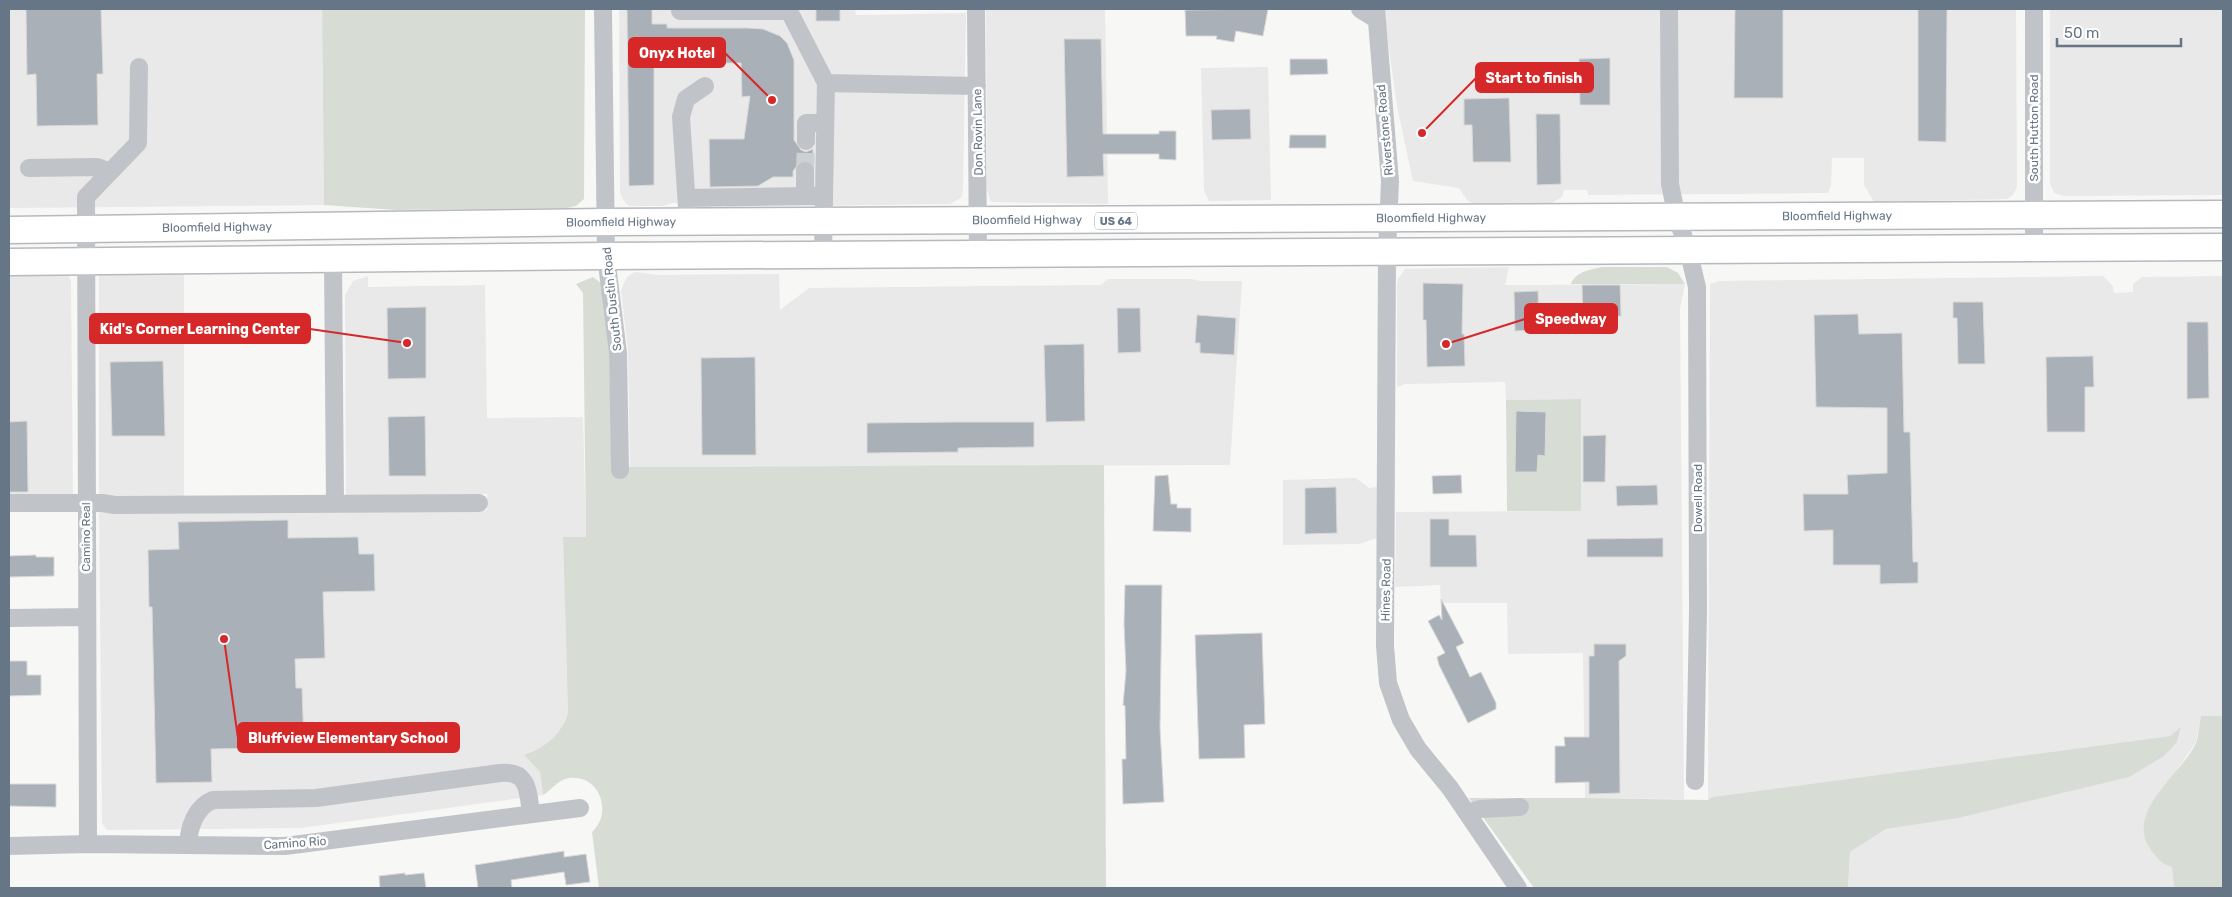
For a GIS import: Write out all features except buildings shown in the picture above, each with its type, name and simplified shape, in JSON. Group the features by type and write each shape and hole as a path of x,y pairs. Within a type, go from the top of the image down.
{"highway":[{"name":"Bloomfield Highway","path":"9,230 606,222 687,210 823,223 2223,214"},
{"path":"9,262 606,256 2223,247"}],"street":[{"name":"South Dustin Road","path":"603,9 606,256 618,353 620,470"},
{"path":"680,9 789,10 826,83 823,255"},
{"name":"Don Rovin Lane","path":"976,9 978,255"},
{"path":"1360,9 1376,14"},
{"path":"1669,9 1670,184 1677,218"},
{"name":"South Hutton Road","path":"2034,9 2034,247"},
{"name":"Riverstone Road","path":"1376,14 1390,181 1387,252"},
{"name":"Camino Real","path":"88,844 86,197 138,143 139,67"},
{"path":"826,83 977,86"},
{"path":"706,86 686,99 681,117 687,210 805,196 824,196"},
{"path":"806,141 806,123 825,123"},
{"path":"29,168 97,167 110,172"},
{"path":"805,171 805,196"},
{"name":"Dowell Road","path":"1677,218 1688,249 1697,287 1698,610 1695,781"},
{"name":"Hines Road","path":"1387,252 1386,665 1392,699 1401,720 1418,749 1467,813 1518,888"},
{"path":"333,259 334,504"},
{"path":"9,503 115,505 479,503"},
{"path":"9,618 86,617"},
{"path":"188,845 191,823 202,809 213,800 316,798 500,773 514,773 522,778 526,785 531,814"},
{"path":"1467,813 1480,809 1520,807"},
{"name":"Camino Rio","path":"9,846 88,844 286,846 580,808"}],"shaded area":[{"path":"9,9 322,9 324,205 9,208"},
{"path":"322,9 585,9 584,199 576,206 567,208 396,210 324,205"},
{"path":"619,9 855,9 856,15 966,13 963,190 961,198 950,204 726,207 726,203 673,203 663,206 629,206 623,200 620,192"},
{"path":"986,9 1105,9 1108,204 991,202 987,190"},
{"path":"1385,9 2016,9 2017,187 2013,195 2007,199 1874,202 1864,185 1864,158 1832,158 1831,185 1828,193 1588,195 1587,190 1564,190 1562,197 1552,203 1474,204 1467,200 1459,188 1413,181 1397,106"},
{"path":"2050,9 2223,9 2223,195 2064,196 2054,193 2050,183"},
{"path":"1268,67 1271,200 1209,201 1204,190 1201,68"},
{"path":"1509,267 1505,285 1685,284 1680,309 1684,799 1585,798 1583,653 1508,654 1507,603 1441,603 1440,585 1395,587 1396,512 1581,511 1581,399 1506,400 1505,382 1405,384 1397,387 1397,287 1398,279 1405,269"},
{"path":"1602,267 1667,267 1678,273 1685,284 1571,284 1576,276 1588,270"},
{"path":"635,272 658,275 779,274 780,310 809,288 1101,285 1108,279 1242,281 1230,465 630,467 628,351 621,290 627,277"},
{"path":"9,275 68,275 71,281 73,509 9,510"},
{"path":"99,275 184,275 184,496 99,497"},
{"path":"368,276 368,287 485,285 487,418 583,417 586,537 563,538 568,712 559,734 549,743 524,755 540,772 543,795 301,828 107,830 102,823 99,512 487,510 487,494 346,496 345,295 353,281"},
{"path":"2103,276 2113,286 2114,293 2133,292 2133,284 2142,277 2223,276 2223,716 2201,716 2196,742 2177,770 2172,866 2174,888 1848,888 1850,852 1886,829 1958,817 2177,742 2181,728 2170,736 1712,797 1708,800 1710,284 1719,281"},
{"path":"593,277 601,283 609,347 612,470 630,467 1104,465 1106,888 599,888 592,832 602,815 600,796 589,782 580,778 569,778 561,781 543,795 540,772 524,755 540,748 552,739 561,728 568,712 563,537 586,537 583,293 576,284"},
{"path":"1581,399 1581,511 1507,511 1506,400"},
{"path":"1356,478 1369,488 1377,487 1377,538 1359,544 1283,545 1283,480"},
{"path":"2201,716 2223,716 2223,888 2174,888 2172,867 2160,861 2152,851 2145,837 2144,822 2157,794 2189,755 2196,743"},
{"path":"2181,727 2177,742 2164,756 2129,777 1958,818 1886,829 1850,852 1848,888 1534,888 1469,798 1708,800 1712,797 2170,736"}],"tunnel":[{"path":"805,171 806,141"}],"place":[{"name":"Onyx Hotel","path":"772,100"},
{"name":"Start to finish","path":"1422,133"},
{"name":"Kid's Corner Learning Center","path":"407,343"},
{"name":"Speedway","path":"1446,344"},
{"name":"Bluffview Elementary School","path":"224,639"}]}
